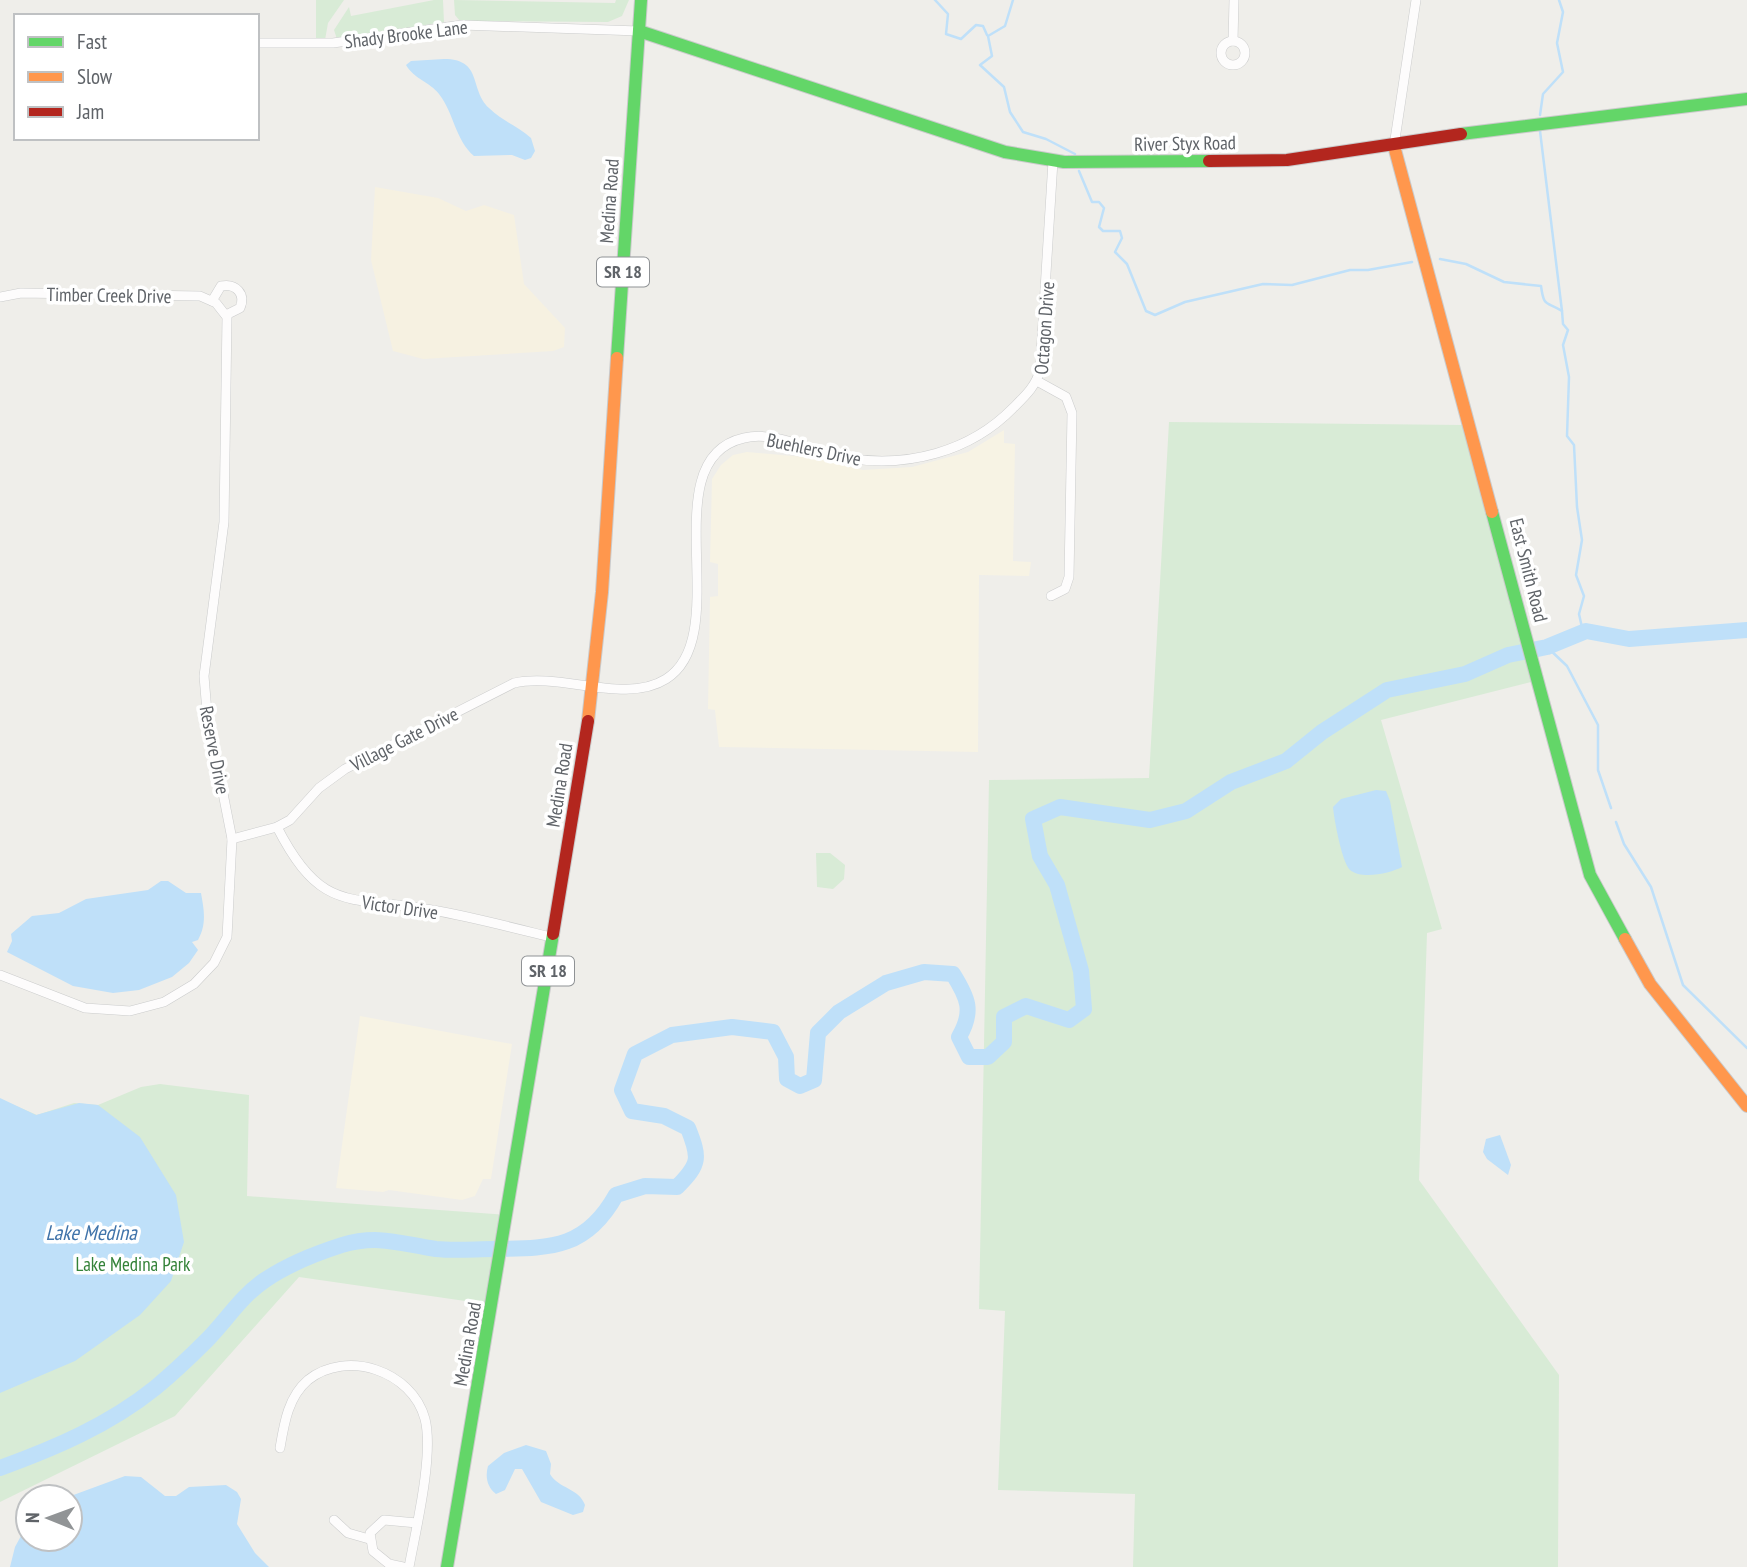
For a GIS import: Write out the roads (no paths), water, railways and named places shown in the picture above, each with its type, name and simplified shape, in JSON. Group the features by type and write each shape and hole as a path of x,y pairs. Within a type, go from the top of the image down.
{"main road":[{"name":"Medina Road","path":"447,1567 507,1224 592,686 602,592 641,0"},
{"name":"River Styx Road","path":"639,31 961,139 1005,152 1053,161 1149,163 1287,160 1539,123 1747,99"},
{"name":"East Smith Road","path":"1395,146 1590,875 1650,984 1747,1106"}],"street":[{"path":"1233,41 1234,0"},
{"name":"East Smith Road","path":"1395,146 1416,0"},
{"name":"Shady Brooke Lane","path":"259,43 332,43 462,25 639,31"},
{"name":"Octagon Drive","path":"1051,596 1065,589 1069,577 1072,413 1066,397 1037,382 1044,351 1053,161"},
{"path":"230,285 239,290 243,299 240,308 226,315 214,302 221,286 230,285"},
{"name":"Timber Creek Drive","path":"0,297 21,293 200,296 214,302"},
{"name":"Reserve Drive","path":"0,975 70,1004 100,1011 147,1008 179,994 214,963 227,937 232,839 207,712 204,676 224,522 226,315"},
{"name":"Buehlers Drive","path":"592,686 631,689 650,686 666,679 690,649 694,635 700,485 706,470 721,449 743,438 767,437 846,458 878,462 914,459 967,442 992,428 1037,382"},
{"name":"Village Gate Drive","path":"232,839 277,827 290,820 319,788 345,769 503,687 543,679 592,686"},
{"name":"Victor Drive","path":"277,827 304,871 341,896 371,904 434,910 554,938"},
{"path":"280,1448 286,1416 295,1396 307,1381 327,1369 351,1367 382,1371 399,1378 416,1396 425,1420 426,1447 409,1567"},
{"path":"334,1520 348,1533 369,1539"},
{"path":"403,1567 380,1559 373,1551 369,1539 373,1527 384,1520 417,1523"}],"water":[{"path":"444,59 465,64 474,76 479,92 489,108 531,138 535,151 531,158 525,160 512,155 474,156 468,150 439,94 413,74 406,65 411,61"},
{"path":"1376,790 1386,791 1390,801 1402,867 1384,873 1362,875 1350,870 1344,859 1333,807 1341,799"},
{"path":"161,881 168,881 186,893 201,893 204,911 201,934 198,940 192,942 198,950 189,963 172,977 139,990 113,993 73,986 7,952 12,941 11,934 32,916 59,913 86,899 148,890"},
{"name":"Lake Medina","path":"0,1098 36,1115 79,1103 98,1105 140,1137 176,1195 184,1242 171,1281 140,1315 75,1361 0,1393"},
{"path":"1500,1135 1511,1165 1508,1175 1487,1159 1483,1152 1486,1139"},
{"path":"526,1445 546,1451 551,1464 550,1474 558,1483 582,1499 585,1505 583,1512 573,1515 541,1502 522,1469 515,1469 505,1490 496,1494 493,1491 488,1482 488,1466 504,1453"},
{"path":"125,1476 141,1477 165,1496 176,1496 189,1487 226,1485 237,1492 241,1499 237,1524 255,1553 269,1567 10,1567 14,1551 84,1553 84,1491"}],"waterway":[{"path":"935,0 948,14 946,34 961,39 976,25 983,26 987,35"},
{"path":"1013,0 1005,26 988,36 992,56 980,65 1004,87 1010,112 1023,132 1046,139 1075,154"},
{"path":"1540,115 1543,94 1563,72 1557,43 1563,12 1559,0"},
{"path":"1540,131 1562,311"},
{"path":"1079,171 1092,202 1099,202 1104,208 1099,227 1103,231 1120,231 1122,238 1115,252 1127,264 1146,311 1155,315 1185,302 1263,284 1292,285 1350,270 1368,270 1412,262"},
{"path":"1440,259 1466,264 1504,282 1541,286 1545,301 1562,311 1563,324 1568,330 1563,345 1569,377 1567,436 1574,445 1577,507 1582,540 1576,575 1584,596 1579,614 1583,632"},
{"path":"0,1468 81,1434 137,1401 194,1353 256,1286 283,1269 312,1256 342,1245 367,1240 451,1250 550,1246 579,1236 592,1226 616,1195 645,1186 677,1187 696,1160 695,1147 688,1128 664,1116 632,1111 622,1090 635,1054 672,1035 732,1027 773,1032 786,1057 787,1079 800,1086 814,1080 818,1033 839,1012 886,983 924,972 953,974 962,990 968,1012 959,1037 969,1057 988,1057 1004,1042 1004,1017 1026,1006 1069,1020 1084,1009 1081,971 1057,885 1040,856 1033,819 1060,807 1150,820 1186,811 1231,782 1286,761 1322,732 1387,690 1465,674 1508,655 1547,647 1586,631 1629,639 1747,630"},
{"path":"1547,647 1567,666 1598,725 1598,770 1611,808"},
{"path":"1616,822 1624,844 1651,887 1683,985 1747,1048"}],"park label":[{"name":"Lake Medina Park","path":"133,1264"}]}
